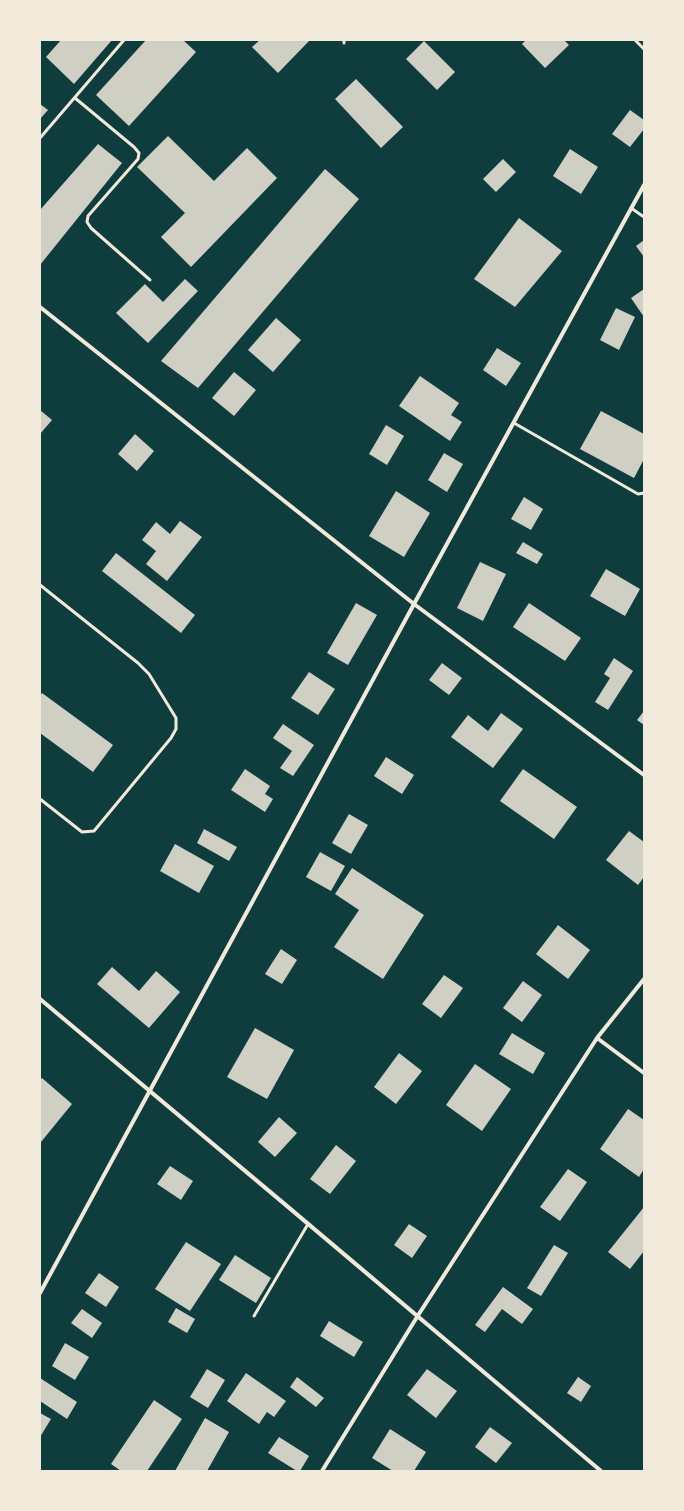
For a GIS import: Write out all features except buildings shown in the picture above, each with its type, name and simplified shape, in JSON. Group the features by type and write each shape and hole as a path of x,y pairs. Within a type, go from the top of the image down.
{"street":[{"path":"40,1293 414,604 644,185"},
{"path":"40,307 414,604 644,775"},
{"path":"322,1471 417,1317 597,1038 644,979"},
{"path":"40,999 602,1471"},
{"path":"597,1038 644,1073"}],"lane":[{"path":"40,138 124,40"},
{"path":"635,40 644,49"},
{"path":"75,98 134,146 139,153 138,160 88,216 87,222 91,228 150,280"},
{"path":"631,208 644,217"},
{"path":"514,423 638,494 644,493"},
{"path":"40,585 138,663 149,674 176,718 176,728 171,738 94,831 82,832 40,798"},
{"path":"254,1316 308,1224"}]}
